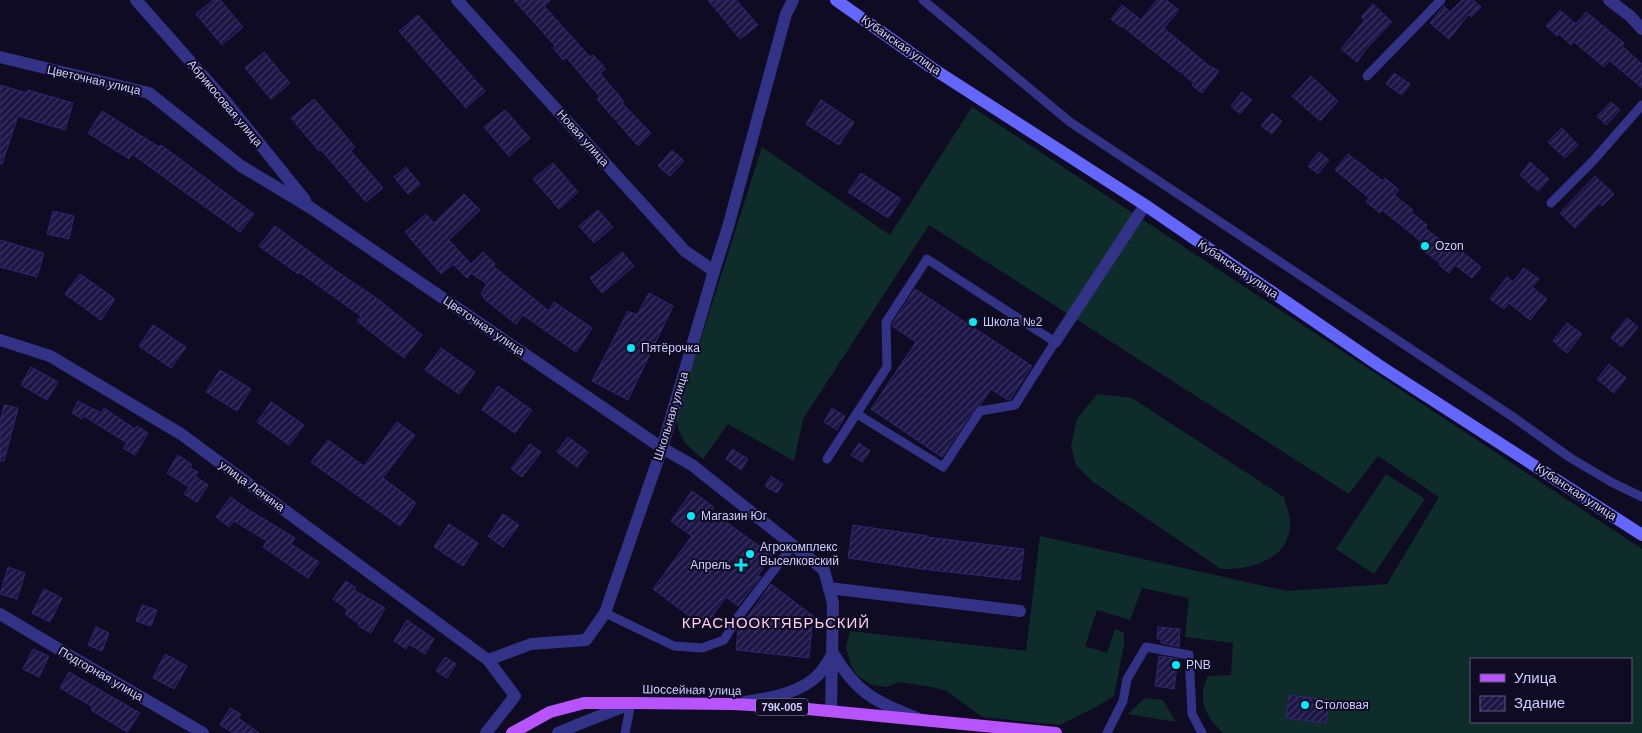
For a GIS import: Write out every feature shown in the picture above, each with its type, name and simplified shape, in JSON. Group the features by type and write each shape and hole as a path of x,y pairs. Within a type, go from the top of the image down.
{"main road":[{"name":"Кубанская улица","path":"836,0 935,70 1145,205 1380,366 1642,536"},
{"name":"Шоссейная улица","path":"512,733 550,712 567,707 584,703 631,703 733,704 831,711 1056,733"}],"street":[{"name":"Абрикосовая улица","path":"136,0 227,103 312,208"},
{"name":"Новая улица","path":"457,0 685,251 714,270"},
{"name":"Школьная улица","path":"488,660 531,644 586,640 605,613 662,448 728,227 786,14 794,0"},
{"path":"1609,0 1630,16 1642,29"},
{"name":"Цветочная улица","path":"0,57 149,93 241,166 312,208 662,448 692,465 824,570 833,603 831,711"},
{"path":"1055,342 1145,205"},
{"name":"улица Ленина","path":"0,340 50,356 181,434 488,660"},
{"path":"829,588 1020,611"},
{"name":"Подгорная улица","path":"0,614 203,733"},
{"path":"733,704 770,698 809,684 821,672 833,653 843,671 855,685 870,697 919,719"},
{"path":"486,733 515,696 488,660"},
{"path":"558,733 580,723 604,716 631,703"}],"lane":[{"path":"923,0 1070,122 1570,458 1611,482 1642,497"},
{"path":"1367,76 1442,0"},
{"path":"1550,203 1592,162 1642,105"},
{"path":"827,459 887,367 886,322 928,259 1055,342 1015,405 980,411 943,467 857,414"},
{"path":"605,613 674,646 702,648 724,640 738,617 793,545"},
{"path":"1107,733 1123,700 1127,679 1146,647 1189,654 1192,714 1202,733"},
{"path":"625,733 631,703"}],"green space":[{"path":"972,107 1642,549 1642,733 1223,733 1208,714 1203,700 1203,692 1208,676 1231,675 1233,643 1185,637 1189,598 1142,588 1130,620 1097,610 1085,646 1107,653 1115,629 1124,633 1124,644 1114,696 1060,725 982,717 947,691 932,687 900,682 886,687 871,685 857,675 851,666 846,647 850,631 1026,651 1040,536 1287,591 1387,584 1439,497 1378,456 1349,494 929,225 803,419 794,461 728,424 703,459 692,450 682,437 676,417 762,147 890,235"},
{"path":"1097,394 1132,398 1284,497 1290,522 1288,537 1283,547 1275,555 1255,565 1221,569 1093,482 1076,465 1071,446 1077,419"},
{"path":"1386,474 1425,499 1374,574 1336,549"},
{"path":"1145,698 1163,700 1176,722 1128,714"}],"building":[{"path":"213,0 220,0 243,27 222,45 196,14"},
{"path":"514,0 551,0 544,6 590,57 593,55 606,69 600,73 624,102 622,103 651,133 638,146 597,99 600,97 566,57 563,60 553,48 555,46"},
{"path":"708,0 736,0 758,25 740,39"},
{"path":"1157,0 1166,0 1179,10 1164,28 1208,65 1219,71 1202,93 1192,85 1194,83 1111,19 1122,5 1141,20"},
{"path":"1462,0 1473,0 1481,7 1471,17 1469,14 1449,39 1430,23 1444,6 1450,12"},
{"path":"1373,4 1392,22 1366,49 1357,62 1341,49 1365,20 1361,17"},
{"path":"1560,10 1576,24 1586,12 1624,43 1622,46 1642,64 1642,88 1609,60 1604,67 1574,42 1571,45 1546,26"},
{"path":"418,15 485,91 466,108 399,31"},
{"path":"264,52 290,83 271,99 245,68"},
{"path":"1394,73 1410,84 1402,95 1386,84"},
{"path":"1311,76 1338,101 1320,121 1292,96"},
{"path":"0,85 27,93 28,90 73,103 65,130 18,116 2,164 0,164"},
{"path":"1242,92 1252,100 1240,114 1231,106"},
{"path":"314,99 355,147 351,151 383,188 366,202 291,118"},
{"path":"821,100 854,122 839,145 806,124"},
{"path":"1611,102 1620,110 1606,125 1597,116"},
{"path":"505,110 530,138 509,156 484,127"},
{"path":"102,111 159,147 161,145 254,214 240,232 132,154 129,159 88,133"},
{"path":"1272,113 1282,121 1272,134 1261,126"},
{"path":"1562,128 1578,145 1565,158 1548,142"},
{"path":"672,150 684,161 670,176 658,166"},
{"path":"1319,152 1329,160 1318,174 1308,166"},
{"path":"1348,154 1383,181 1385,178 1399,190 1394,195 1413,210 1411,212 1427,225 1425,228 1452,249 1454,245 1481,267 1472,278 1455,265 1449,273 1439,265 1440,263 1420,248 1423,243 1382,210 1380,213 1366,202 1369,198 1335,170"},
{"path":"1530,162 1549,179 1538,191 1520,175"},
{"path":"553,163 578,192 559,209 533,179"},
{"path":"406,167 420,184 408,194 394,177"},
{"path":"861,173 901,199 888,218 848,192"},
{"path":"1595,176 1614,194 1602,206 1599,203 1575,228 1560,213"},
{"path":"464,194 480,210 449,240 471,264 483,252 495,264 493,266 549,311 554,302 592,328 576,352 523,315 516,324 483,298 481,293 487,284 471,273 467,278 453,264 441,274 405,232 426,214 434,223"},
{"path":"598,210 613,227 594,243 579,226"},
{"path":"53,211 74,216 69,239 47,234"},
{"path":"275,226 379,300 422,335 404,358 357,321 361,316 259,246"},
{"path":"0,240 44,253 37,277 0,267"},
{"path":"622,252 634,266 602,293 590,278"},
{"path":"1524,268 1539,279 1532,287 1547,299 1530,320 1509,303 1504,309 1490,299 1507,277 1513,282"},
{"path":"80,274 115,299 101,320 65,294"},
{"path":"915,289 1032,366 1010,400 991,389 980,405 975,408 942,457 871,409 916,342 892,326"},
{"name":"Пятёрочка","path":"649,293 673,306 628,400 592,381 628,311 637,315"},
{"path":"1627,318 1638,327 1622,347 1611,338"},
{"path":"1567,323 1582,334 1567,353 1553,341"},
{"path":"153,325 186,347 171,368 139,346"},
{"path":"441,348 475,372 459,394 425,370"},
{"path":"1609,364 1626,378 1614,393 1597,379"},
{"path":"31,367 58,382 47,400 21,385"},
{"path":"220,370 251,389 237,411 206,392"},
{"path":"498,386 532,410 515,433 482,410"},
{"path":"78,401 101,413 104,408 135,429 137,426 148,433 135,455 123,448 127,443 84,416 82,419 72,413"},
{"path":"271,402 304,425 289,445 257,422"},
{"path":"4,405 18,408 4,461 0,461 0,421"},
{"path":"832,408 845,416 837,430 824,422"},
{"path":"397,422 415,435 383,478 416,503 400,526 311,462 328,440 364,466"},
{"path":"568,437 588,452 577,467 557,452"},
{"path":"859,443 870,451 862,462 851,455"},
{"path":"530,444 541,452 522,477 511,469"},
{"path":"732,449 748,459 741,470 726,459"},
{"path":"178,455 192,465 190,468 198,472 195,476 208,485 197,502 184,494 189,487 167,473"},
{"path":"771,476 783,484 777,493 765,486"},
{"path":"692,491 714,507 711,511 759,546 763,542 775,551 758,575 761,577 738,606 726,597 704,627 653,589 692,536 671,521"},
{"path":"231,497 295,538 291,544 319,562 308,578 263,547 267,541 234,521 229,527 216,517"},
{"path":"503,514 519,525 503,547 488,536"},
{"path":"449,524 478,543 463,566 434,547"},
{"path":"853,525 927,537 1024,549 1020,580 922,569 848,558"},
{"path":"8,567 25,573 17,599 0,594"},
{"path":"346,581 356,588 354,590 385,608 371,633 358,626 359,624 345,614 348,610 333,599"},
{"path":"771,584 813,616 809,658 736,650 738,630"},
{"path":"44,589 62,598 50,622 32,613"},
{"path":"142,605 157,610 151,626 136,621"},
{"path":"407,620 434,639 425,654 409,644 406,649 394,641"},
{"path":"96,627 109,633 102,651 88,645"},
{"path":"1158,627 1180,629 1179,647 1161,643 1161,639 1157,639"},
{"path":"33,649 49,656 39,677 23,669"},
{"path":"165,654 187,666 174,689 153,678"},
{"path":"1159,656 1178,659 1174,689 1155,686"},
{"path":"445,657 456,664 447,678 436,671"},
{"path":"69,672 140,713 127,732 91,710 93,707 60,688"},
{"path":"1289,695 1329,700 1326,723 1286,718"},
{"path":"230,708 241,714 238,718 259,733 233,733 220,725"}],"place":[{"name":"Ozon","path":"1425,246"},
{"name":"Школа №2","path":"973,322"},
{"name":"Пятёрочка","path":"631,348"},
{"name":"Магазин Юг","path":"691,516"},
{"name":"Агрокомплекс Выселковский","path":"750,554"},
{"name":"Апрель","path":"741,565"},
{"name":"PNB","path":"1176,665"},
{"name":"Столовая","path":"1305,705"}],"district":[{"name":"КРАСНООКТЯБРЬСКИЙ","path":"776,622"}]}
